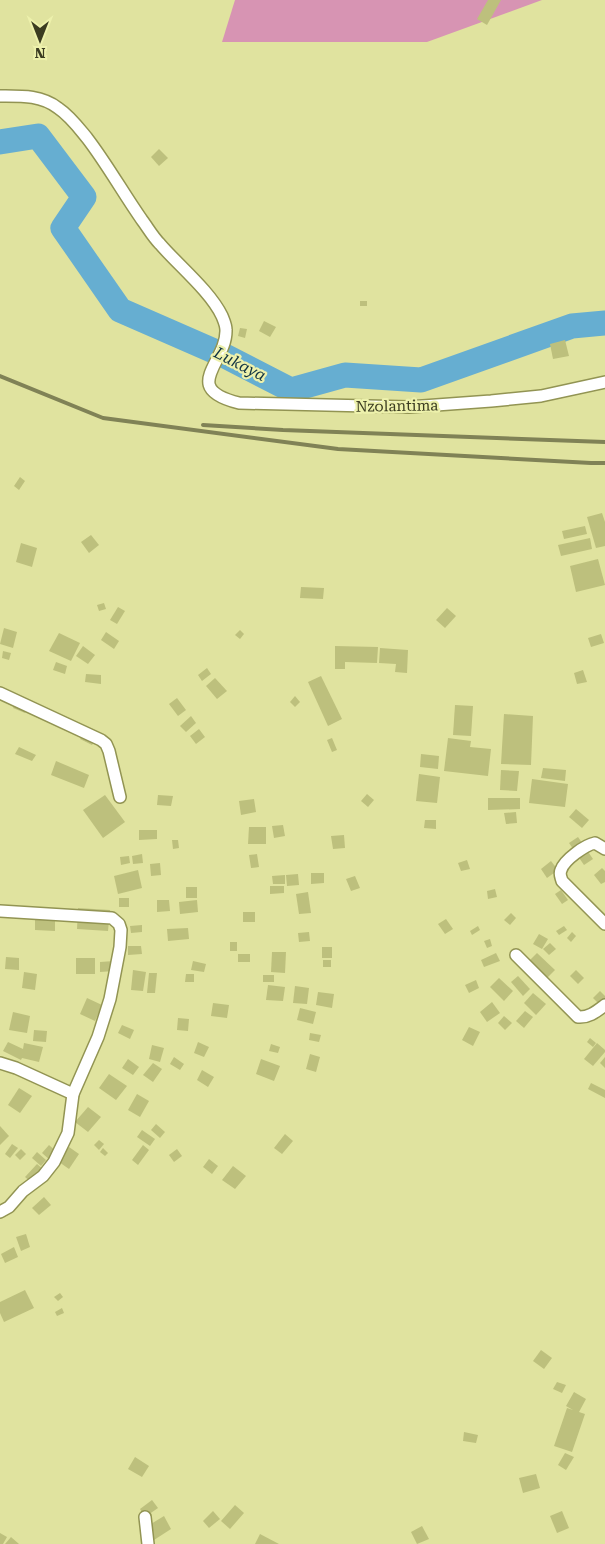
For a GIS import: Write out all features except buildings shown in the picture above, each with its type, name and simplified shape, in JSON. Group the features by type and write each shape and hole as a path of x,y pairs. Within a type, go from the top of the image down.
{"street":[{"name":"Nzolantima","path":"0,96 27,96 41,99 56,106 71,118 99,154 126,197 158,242 208,295 220,313 226,332 221,351 211,370 208,382 213,392 227,400 239,403 409,407 549,395 605,382"},
{"path":"0,693 101,740 109,751 120,797"},
{"path":"605,849 595,843 584,847 562,867 560,874 562,881 605,924"},
{"path":"0,911 112,918 119,924 120,930 120,947 110,999 98,1037 73,1094 68,1133 54,1162 43,1176 0,1212"},
{"path":"516,955 578,1017 592,1014 605,1005"},
{"path":"0,1063 16,1068 73,1094"},
{"path":"146,1517 148,1544"}],"shaded area":[{"path":"235,0 542,0 427,42 222,42"}],"waterway":[{"name":"Lukaya","path":"0,142 38,136 84,197 63,228 120,310 223,355 291,390 345,375 421,380 572,326 605,323"}],"railway":[{"path":"0,376 103,418 338,449 605,463"},
{"path":"203,425 283,430 605,442"}]}
